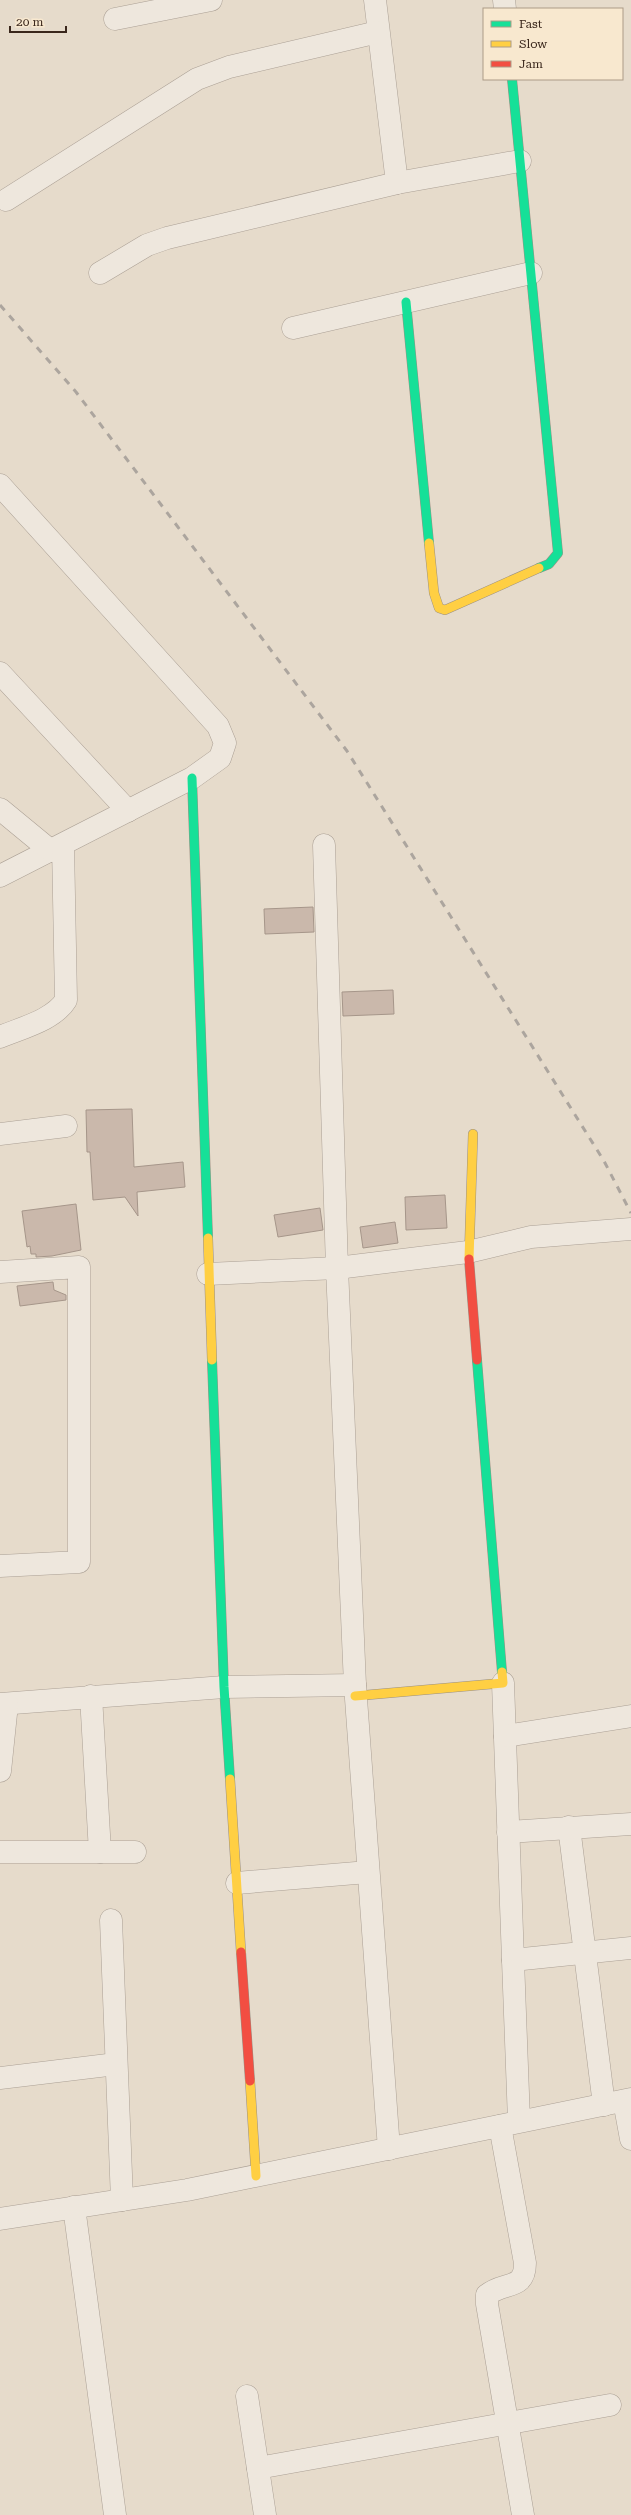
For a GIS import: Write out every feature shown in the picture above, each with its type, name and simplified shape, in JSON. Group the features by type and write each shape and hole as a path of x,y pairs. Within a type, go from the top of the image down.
{"street":[{"path":"116,19 211,0"},
{"path":"375,0 397,183"},
{"path":"6,200 197,79 229,67 378,32"},
{"path":"406,302 434,593 439,608 445,610 549,564 558,553 512,80"},
{"path":"100,273 147,245 167,238 397,183 520,161"},
{"path":"293,328 531,273"},
{"path":"0,485 218,726 225,743 224,751 213,764 192,778 0,876"},
{"path":"0,673 128,811"},
{"path":"192,778 208,1274 224,1688 256,2176"},
{"path":"0,809 57,848"},
{"path":"324,845 337,1268 355,1691 389,2149"},
{"path":"0,1037 50,1015 62,1006 66,1000 57,848"},
{"path":"0,1134 66,1126"},
{"path":"473,1134 468,1252 503,1683 513,1960 510,2124 525,2263 525,2274 519,2282 492,2290 487,2294 523,2515"},
{"path":"208,1274 337,1268 468,1252 531,1237 631,1229"},
{"path":"0,1272 80,1267 79,1562 0,1566"},
{"path":"0,1771 4,1704 91,1696 224,1688 355,1691 503,1683"},
{"path":"91,1696 100,1852"},
{"path":"505,1736 631,1716"},
{"path":"508,1832 631,1824"},
{"path":"569,1827 584,1951 620,2102 631,2139"},
{"path":"0,1852 135,1852"},
{"path":"237,1883 368,1872"},
{"path":"111,1920 122,2200"},
{"path":"513,1960 584,1951 631,1948"},
{"path":"0,2078 116,2064"},
{"path":"0,2219 122,2200 256,2176 620,2102"},
{"path":"74,2207 115,2515"},
{"path":"248,2396 265,2515"},
{"path":"258,2468 610,2405"}],"building":[{"path":"313,907 314,932 265,934 264,909"},
{"path":"393,990 394,1014 343,1016 342,992"},
{"path":"132,1109 134,1167 183,1162 185,1187 137,1192 138,1216 125,1197 93,1200 90,1152 87,1152 86,1110"},
{"path":"445,1195 447,1228 406,1230 405,1197"},
{"path":"76,1204 81,1250 52,1256 36,1257 36,1254 31,1254 30,1246 27,1247 22,1211"},
{"path":"320,1208 323,1230 278,1237 274,1215"},
{"path":"395,1222 398,1243 363,1248 360,1227"},
{"path":"53,1282 54,1290 66,1295 66,1300 20,1306 17,1286"}],"railway":[{"path":"0,305 76,392 347,751 604,1161 631,1213"}],"traffic: fast":[{"path":"512,80 558,553 549,564 539,568"},
{"path":"406,302 429,543"},
{"path":"192,778 208,1238"},
{"path":"212,1360 224,1687 230,1779"},
{"path":"477,1360 502,1672"}],"traffic: slow":[{"path":"429,543 434,593 439,608 445,610 539,568"},
{"path":"469,1259 473,1134"},
{"path":"208,1238 212,1360"},
{"path":"355,1696 503,1683 502,1672"},
{"path":"230,1779 241,1952"},
{"path":"250,2081 256,2176"}],"traffic: jam":[{"path":"469,1259 477,1360"},
{"path":"241,1952 250,2081"}]}
